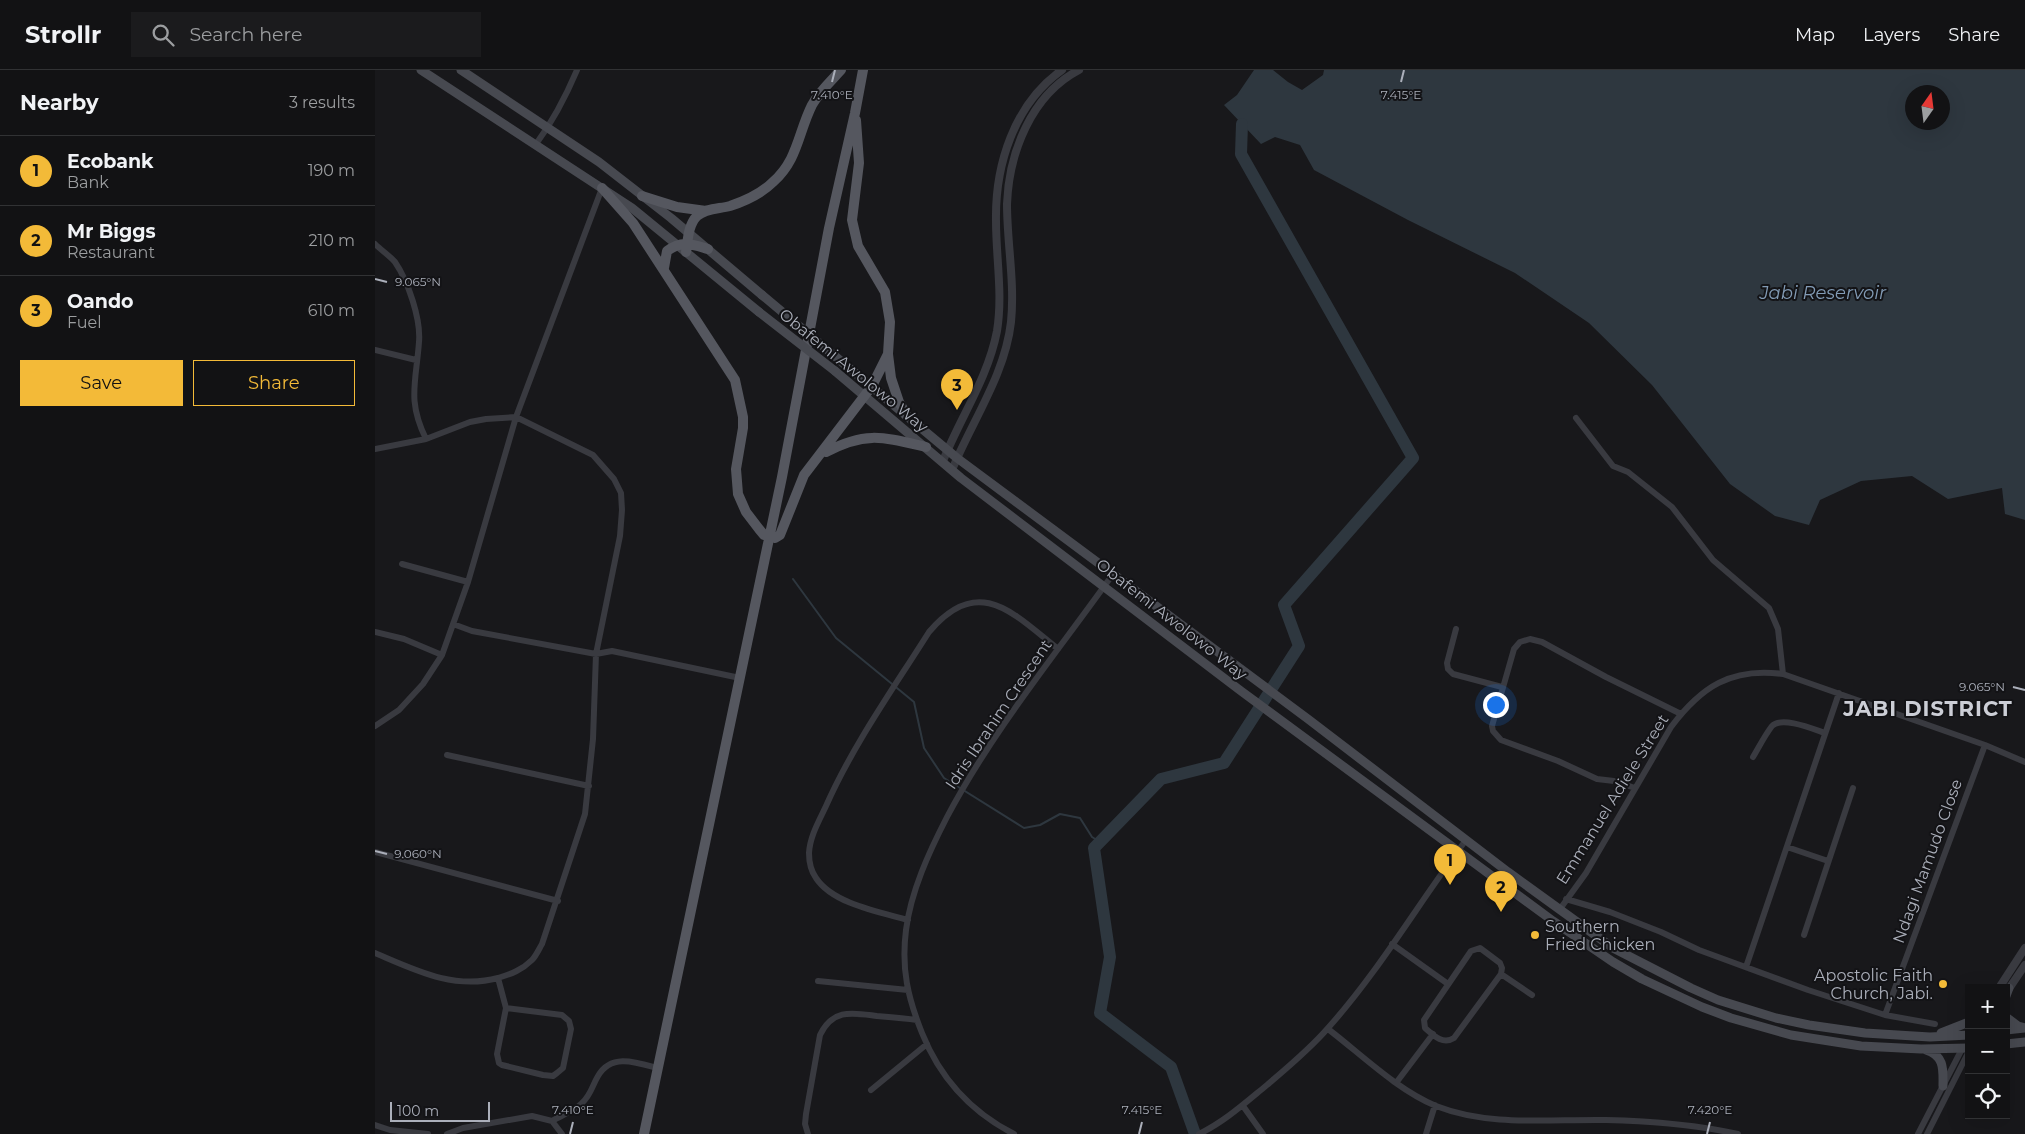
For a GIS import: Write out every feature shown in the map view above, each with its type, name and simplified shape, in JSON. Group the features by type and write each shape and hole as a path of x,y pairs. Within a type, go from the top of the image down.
{"main road":[{"path":"421,70 632,208 677,244"},
{"name":"Obafemi Awolowo Way","path":"461,70 548,128 643,196 687,243 759,312 835,372 952,470 1241,691 1591,948 1642,979 1702,1007 1731,1018 1791,1035 1861,1046 1965,1049"},
{"path":"687,243 698,216 706,211 729,206 747,199 761,192 774,182 793,158 812,105 841,70"},
{"path":"644,1134 782,477 829,228 863,70"},
{"path":"855,112 859,163 852,220 858,246 885,292 890,322 888,354 895,390 907,416"},
{"path":"602,188 626,213 664,268 735,380 743,416 743,428 736,469 738,494 759,530 769,537 775,538 780,535 798,486 818,456 872,386 888,354"},
{"path":"643,196 677,207 706,211"},
{"path":"664,268 667,251 677,244 687,243 708,249"},
{"name":"Obafemi Awolowo Way","path":"708,249 957,458 1308,719 1466,840 1585,928 1628,957 1664,976 1719,1000 1776,1018 1865,1033 1926,1037 1965,1036"},
{"path":"818,456 842,443 872,436 926,448"},
{"path":"2010,1020 2018,1026 2025,1028"},
{"path":"1926,1037 1965,1024"},
{"path":"2010,1030 2025,1028"},
{"path":"2010,1044 2025,1042"},
{"path":"1921,1049 1930,1052 1941,1060 1943,1086"}],"street":[{"path":"535,144 548,128 567,94 577,70"},
{"path":"943,461 983,376 997,332 1000,279 996,203 1001,166 1012,134 1027,106 1047,82 1062,70"},
{"path":"952,470 1000,368 1008,339 1012,299 1007,187 1015,154 1033,113 1053,90 1079,70"},
{"path":"375,726 399,710 423,684 442,655 468,582 516,417 602,188"},
{"path":"375,244 394,261 408,287 417,319 420,340 416,360 414,404 419,424 426,439"},
{"path":"375,350 416,360"},
{"path":"375,448 426,439 470,422 516,417 593,455 614,479 621,493 622,510 620,536 596,654 593,731 585,814 543,944 532,960 514,973 485,981 463,982 433,977 375,953"},
{"path":"1576,418 1613,466 1628,472 1672,507 1713,560 1769,608 1778,629 1783,674"},
{"path":"402,564 468,582"},
{"name":"Idris Ibrahim Crescent","path":"1014,1134 985,1117 970,1105 943,1074 927,1044 908,990 905,952 908,920 911,905 930,850 977,764 1113,574"},
{"path":"908,920 846,901 827,891 816,878 810,866 809,853 813,834 851,755 929,632 943,616 959,606 975,602 1005,609 1058,649"},
{"path":"453,624 472,631 596,654 612,651 740,678"},
{"path":"1456,629 1447,669 1453,674 1502,687"},
{"path":"375,632 404,639 442,655"},
{"path":"1635,788 1615,781 1597,778 1501,740 1493,731 1492,726 1514,649 1520,642 1530,639 1542,642 1606,677 1681,714"},
{"name":"Emmanuel Adiele Street","path":"1560,909 1586,873 1671,727 1681,714 1703,693 1721,682 1741,674 1763,672 1783,674 1985,745 2025,762"},
{"path":"1746,967 1839,693"},
{"path":"1753,757 1773,726 1779,722 1788,722 1825,733"},
{"name":"Ndagi Mamudo Close","path":"1885,1015 1985,745"},
{"path":"447,755 589,786"},
{"path":"1804,935 1853,788"},
{"path":"1199,1134 1214,1127 1243,1106 1328,1029 1392,944 1466,840"},
{"path":"1787,847 1828,861"},
{"path":"375,852 558,901"},
{"path":"1566,899 1611,912 1699,950 1807,990 1885,1015 1935,1024"},
{"path":"1392,944 1448,984"},
{"path":"1475,948 1480,948 1500,962 1501,974 1455,1038 1450,1041 1442,1040 1425,1028 1424,1020 1448,984 1475,948"},
{"path":"2002,984 2025,948"},
{"path":"2010,987 2025,964"},
{"path":"1501,974 1532,995"},
{"path":"498,978 506,1008 497,1054 499,1063 543,1076 553,1076 563,1068 571,1029 569,1021 562,1015 506,1008"},
{"path":"818,981 908,990"},
{"path":"808,1134 805,1124 806,1114 820,1035 824,1025 832,1018 842,1014 854,1013 917,1020"},
{"path":"1328,1029 1411,1093 1435,1105 1463,1115 1501,1121 1607,1120 1687,1126 1738,1134"},
{"path":"1396,1082 1433,1034"},
{"path":"871,1090 927,1044"},
{"path":"1917,1134 1965,1051"},
{"path":"1927,1134 1965,1051"},
{"path":"552,1121 582,1103 592,1092 598,1076 609,1064 624,1060 657,1068"},
{"path":"1426,1134 1435,1105"},
{"path":"1243,1106 1263,1134"},
{"path":"447,1134 463,1128 532,1116 552,1121 561,1134"},
{"path":"375,1125 391,1130 429,1134"}],"water":[{"name":"Jabi Reservoir","path":"1254,70 1273,70 1302,90 1323,75 1324,70 2025,70 2025,520 2005,514 2002,488 1948,499 1912,476 1861,481 1820,500 1809,525 1775,516 1730,484 1652,385 1589,323 1515,273 1408,220 1314,170 1300,145 1275,137 1261,144 1224,105 1237,95"}],"waterway":[{"path":"1195,1134 1171,1067 1100,1013 1110,957 1094,848 1161,779 1224,763 1299,646 1284,605 1413,458 1241,154 1242,124"},
{"path":"793,579 836,638 914,702 924,748 944,778 1024,828 1040,825 1060,814 1080,818 1092,837 1100,842"}],"place":[{"name":"Oando","path":"957,410"},
{"name":"Ecobank","path":"1450,885"},
{"name":"Mr Biggs","path":"1501,912"},
{"name":"Southern Fried Chicken","path":"1535,935"},
{"name":"Apostolic Faith Church, Jabi.","path":"1943,984"}],"district":[{"name":"JABI DISTRICT","path":"1928,709"}]}
